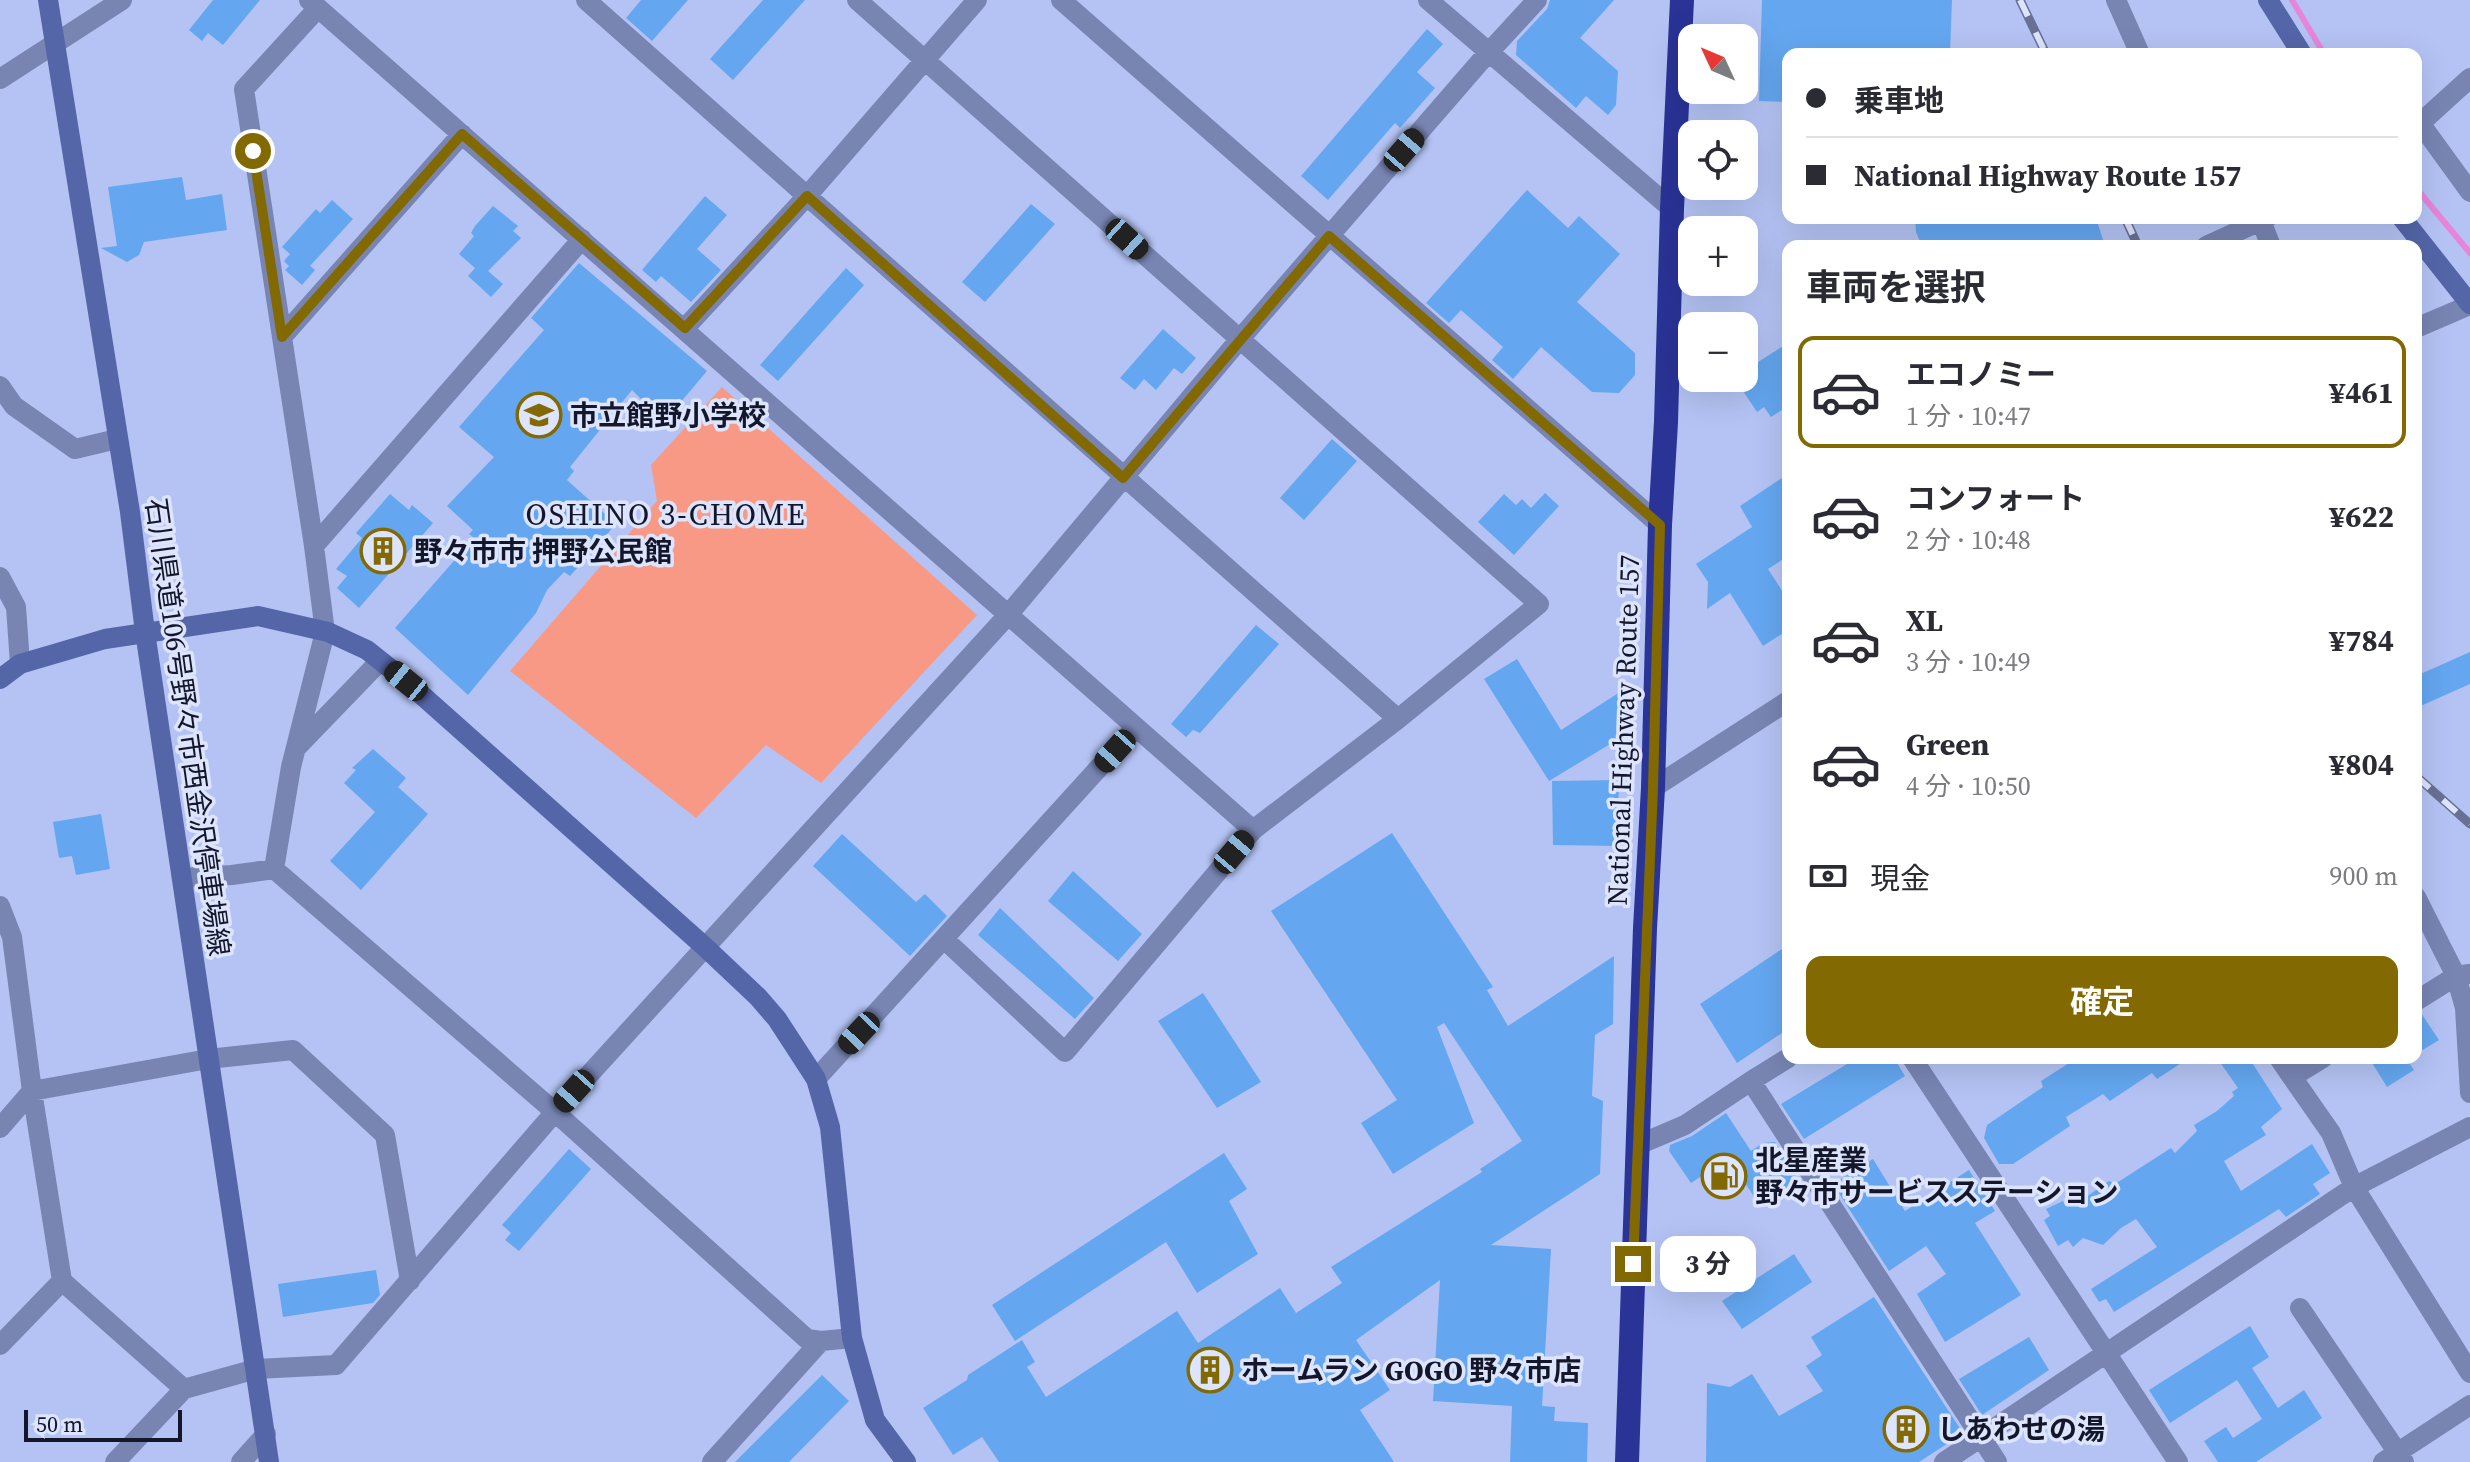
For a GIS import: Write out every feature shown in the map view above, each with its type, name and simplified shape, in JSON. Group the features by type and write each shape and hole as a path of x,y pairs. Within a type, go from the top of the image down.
{"highway":[{"name":"National Highway Route 157","path":"1627,1462 1682,0"}],"street":[{"name":"石川県道106号野々市西金沢停車場線","path":"48,0 117,439 269,1462"},
{"path":"0,79 122,0"},
{"path":"586,0 1398,719"},
{"path":"857,0 1539,604 1398,719 1253,830 1065,1052 944,939"},
{"path":"685,328 807,196 977,0"},
{"path":"1061,0 1660,525"},
{"path":"1428,0 1672,209"},
{"path":"115,1462 184,1389 256,1369 336,1365 555,1112 1008,615 1240,339 1537,0"},
{"path":"2116,0 2137,48"},
{"path":"2268,0 2298,48"},
{"path":"274,869 295,748 325,632 244,89 313,4 1253,830"},
{"path":"2422,121 2470,78"},
{"path":"2422,130 2470,192"},
{"path":"282,337 462,134"},
{"path":"2219,240 2255,224"},
{"path":"2407,224 2419,240"},
{"path":"314,546 582,239"},
{"path":"2422,243 2470,304 2422,325"},
{"path":"0,386 14,406 75,449 117,439"},
{"path":"0,577 16,607 20,664"},
{"path":"0,679 20,664 105,639 258,616 325,632 367,650 380,661 705,947 777,1019 816,1079 830,1127 852,1338 875,1420 906,1462"},
{"path":"295,748 380,661"},
{"path":"1653,788 1782,705"},
{"path":"816,1079 1136,727"},
{"path":"182,878 274,869 555,1112 807,1339 852,1338"},
{"path":"0,906 12,937 62,1281 184,1389"},
{"path":"2422,907 2463,975 2470,1093"},
{"path":"2422,998 2463,975"},
{"path":"0,1128 32,1091 208,1059 293,1050 385,1135 410,1281"},
{"path":"1638,1145 1685,1125 1782,1062"},
{"path":"1916,1064 2178,1462"},
{"path":"2283,1064 2331,1133 2354,1187 2470,1373"},
{"path":"2292,1077 2313,1064"},
{"path":"1751,1081 1997,1462"},
{"path":"1944,1462 2354,1187 2470,1127"},
{"path":"0,1345 62,1281"},
{"path":"2300,1308 2395,1459 2470,1405"},
{"path":"712,1462 821,1341"},
{"path":"241,1462 266,1434"}],"shaded area":[{"path":"722,387 977,615 821,783 766,745 696,818 510,671 657,501 651,465"}],"building":[{"path":"213,0 260,0 223,45 208,33 202,41 189,30"},
{"path":"641,0 688,0 652,41 626,18"},
{"path":"763,0 805,0 733,80 710,59"},
{"path":"1550,0 1614,0 1580,38 1618,71 1616,105 1608,115 1586,96 1576,108 1516,55 1517,41 1547,9"},
{"path":"1762,0 1952,0 1950,48 1782,48 1782,102 1759,101"},
{"path":"1427,29 1443,44 1417,72 1435,88 1400,128 1395,123 1328,200 1301,176"},
{"path":"182,177 186,200 222,194 227,230 144,242 139,255 127,262 101,248 117,246 108,187"},
{"path":"1527,190 1568,228 1579,216 1620,254 1577,302 1635,353 1635,375 1619,393 1592,392 1541,347 1513,379 1492,360 1503,347 1461,310 1449,323 1426,303"},
{"path":"705,196 727,215 697,249 721,270 691,302 661,276 656,282 642,270"},
{"path":"332,200 353,219 310,266 315,270 302,285 285,270 289,266 284,261 290,254 282,247 316,209 320,213"},
{"path":"1031,204 1055,224 985,302 962,282"},
{"path":"493,206 518,226 513,231 521,238 488,271 503,284 491,297 468,276 475,268 459,254 474,236 471,233 475,226"},
{"path":"1915,224 2098,224 2103,240 1919,240"},
{"path":"579,263 707,371 664,422 632,390 570,467 574,471 567,480 616,524 570,576 564,572 547,590 536,613 468,695 395,628 474,538 469,534 473,530 447,506 494,457 459,427 544,330 531,318"},
{"path":"846,268 864,285 778,381 760,365"},
{"path":"1163,329 1196,358 1182,374 1174,368 1156,390 1144,379 1135,390 1120,378"},
{"path":"1782,347 1782,410 1771,417 1764,407 1757,412 1744,392 1758,392 1758,362"},
{"path":"1332,439 1357,461 1304,520 1280,498"},
{"path":"1782,478 1782,560 1768,569 1782,591 1782,634 1763,646 1730,593 1707,609 1708,582 1696,564 1752,527 1740,506"},
{"path":"1545,493 1559,506 1514,555 1478,522 1504,494 1516,505 1522,499 1531,508"},
{"name":"野々市市 押野公民館","path":"390,494 409,510 412,505 433,523 359,608 337,588 347,576 336,569 362,538 356,533"},
{"path":"1256,625 1279,644 1200,733 1193,730 1186,737 1171,724"},
{"path":"2470,652 2470,684 2422,705 2422,673"},
{"path":"1517,659 1561,730 1623,690 1620,738 1549,781 1484,679"},
{"path":"373,749 406,778 398,787 428,814 361,890 330,861 375,812 344,783 356,770 352,768"},
{"path":"1619,780 1617,846 1553,845 1552,781"},
{"path":"101,814 110,869 76,875 72,856 59,858 53,822"},
{"path":"1392,833 1493,987 1487,990 1508,1026 1614,956 1613,1024 1595,1035 1592,1096 1603,1101 1600,1174 1491,1245 1551,1249 1542,1406 1555,1407 1554,1421 1588,1423 1587,1462 1510,1462 1512,1406 1433,1401 1440,1280 1356,1340 1390,1390 1360,1410 1394,1462 999,1462 982,1437 953,1455 923,1408 1022,1340 1035,1362 1027,1367 1046,1397 1177,1311 1198,1343 1280,1288 1296,1313 1342,1283 1331,1267 1482,1172 1480,1169 1522,1141 1444,1023 1437,1027 1474,1123 1393,1174 1361,1123 1397,1100 1271,911"},
{"path":"842,834 916,902 925,894 947,916 910,956 813,866"},
{"path":"1073,871 1142,934 1118,961 1048,901"},
{"path":"1000,908 1094,998 1075,1019 978,935"},
{"path":"1782,949 1782,1033 1737,1063 1700,1004"},
{"path":"1203,993 1261,1082 1217,1108 1158,1021"},
{"path":"2422,1014 2439,1040 2422,1050"},
{"path":"1847,1064 1898,1064 1905,1076 1804,1139 1781,1104"},
{"path":"2068,1064 2180,1064 2157,1079 2152,1073 2110,1101 2103,1094 2066,1117 2070,1126 2013,1164 1999,1164 1984,1138 1987,1125 2043,1087 2041,1081"},
{"path":"2221,1064 2253,1064 2282,1109 2261,1127 2266,1135 2224,1161 2241,1191 2312,1144 2330,1173 2313,1184 2320,1194 2286,1217 2279,1209 2114,1312 2106,1299 2099,1302 2091,1289 2157,1247 2136,1219 2103,1245 2083,1238 2073,1247 2068,1240 2058,1246 2044,1220 2050,1216 2046,1209 2063,1201 2065,1205 2073,1200 2076,1204 2109,1181 2115,1184 2171,1148 2175,1153 2197,1131 2194,1125 2217,1111 2234,1096 2232,1092 2238,1088"},
{"path":"2373,1064 2410,1064 2414,1070 2387,1087"},
{"path":"1726,1113 1751,1151 1763,1143 1775,1142 1798,1180 1760,1206 1729,1158 1691,1183 1669,1151 1670,1145 1692,1136"},
{"path":"569,1149 591,1169 519,1251 505,1240 511,1233 502,1225"},
{"path":"1224,1153 1247,1189 1229,1201 1258,1254 1197,1293 1166,1242 1015,1341 992,1305"},
{"path":"1873,1159 1905,1211 1969,1170 1995,1211 1975,1223 2021,1295 1945,1342 1917,1294 1946,1274 1926,1246 1889,1271 1833,1184"},
{"path":"1794,1254 1812,1282 1742,1329 1722,1301"},
{"path":"376,1270 380,1295 373,1303 283,1317 278,1284"},
{"path":"1874,1297 1961,1430 1957,1433 1959,1436 1919,1462 1706,1462 1707,1383 1730,1387 1752,1374 1779,1416 1823,1391 1806,1366 1822,1355 1811,1337"},
{"path":"2250,1326 2269,1357 2252,1368 2278,1408 2304,1390 2322,1418 2256,1462 2218,1462 2204,1441 2226,1427 2233,1438 2262,1419 2237,1380 2170,1423 2149,1390"},
{"path":"2029,1337 2049,1370 1982,1415 1959,1379"},
{"path":"822,1375 849,1401 789,1462 735,1462"}],"waterway":[{"path":"2292,0 2320,48"},
{"path":"2422,195 2470,253"}],"railway":[{"path":"2020,0 2043,48"},
{"path":"2128,224 2135,240"},
{"path":"2422,781 2470,824"}],"place":[{"name":"市立館野小学校","path":"539,415"},
{"name":"野々市市 押野公民館","path":"383,551"},
{"name":"北星産業 野々市サービスステーション","path":"1724,1176"},
{"name":"ホームラン GOGO 野々市店","path":"1210,1370"},
{"name":"しあわせの湯","path":"1906,1429"}],"district":[{"name":"OSHINO 3-CHOME","path":"666,514"}],"route":[{"path":"253,151 282,337 462,134 685,328 807,196 1123,478 1329,236 1660,525 1653,788 1633,1264"}]}
